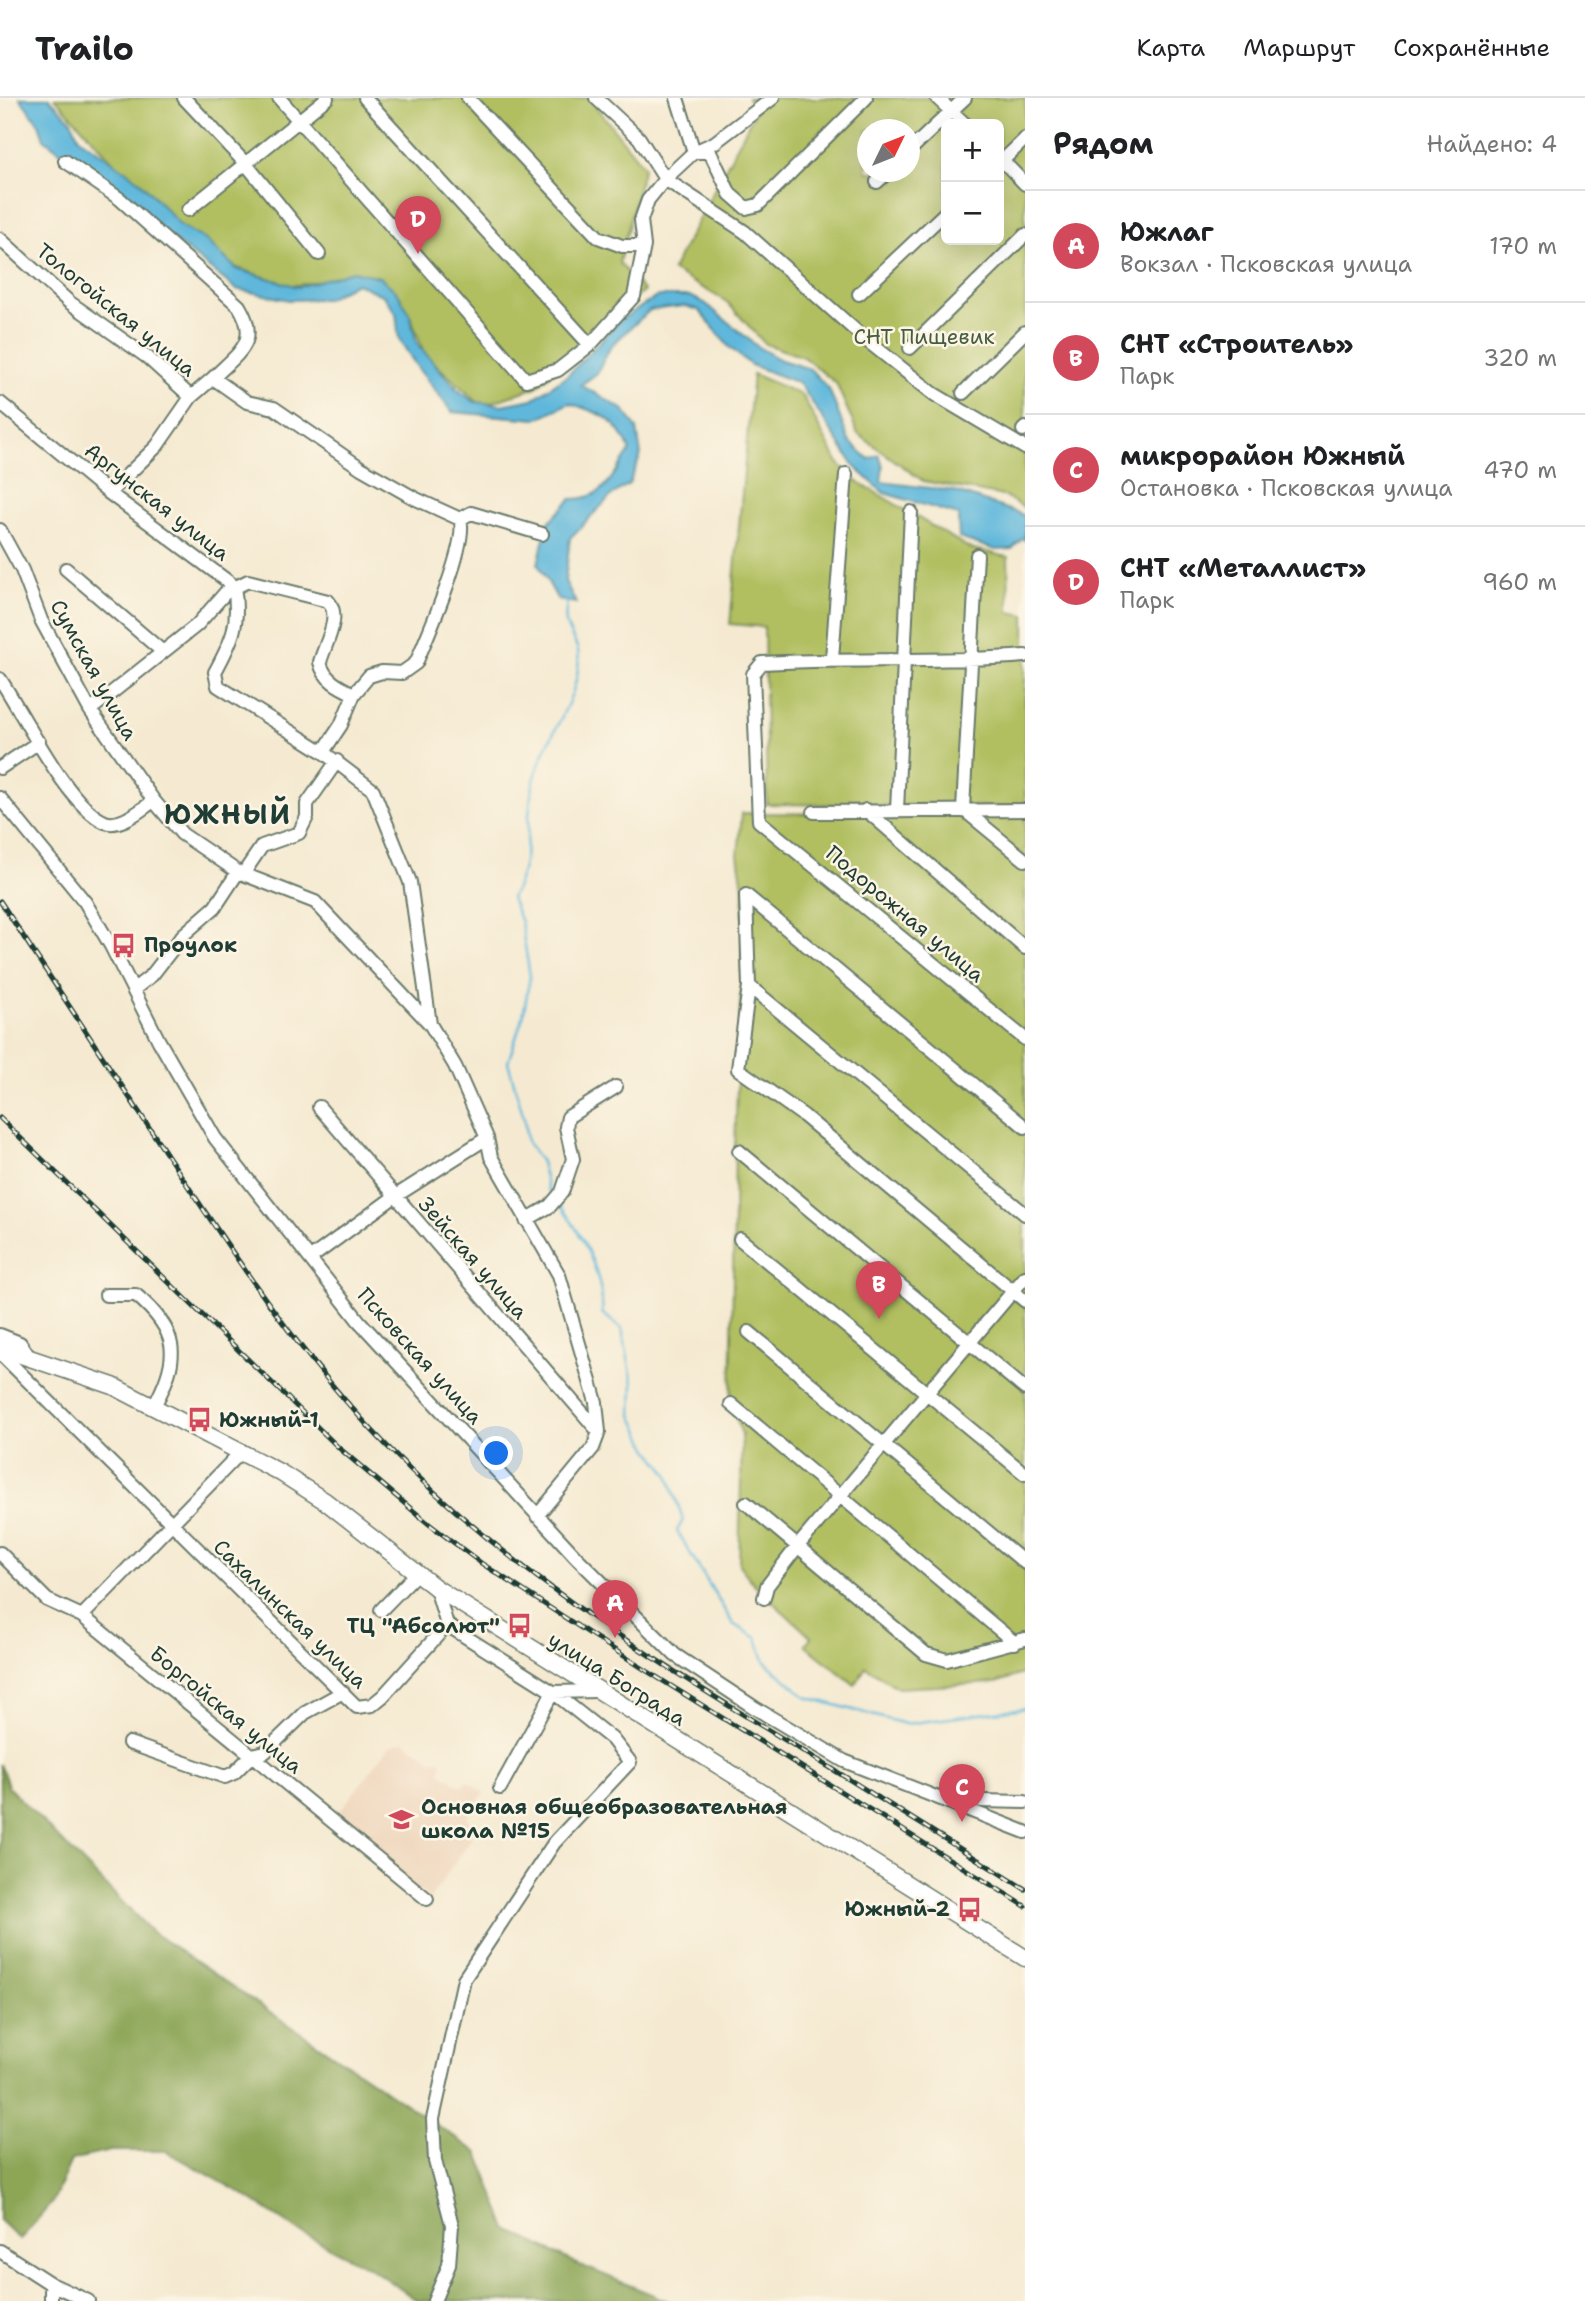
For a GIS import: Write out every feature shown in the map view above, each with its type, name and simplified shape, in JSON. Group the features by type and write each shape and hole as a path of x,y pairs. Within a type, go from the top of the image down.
{"main road":[{"name":"улица Бограда","path":"0,1348 113,1386 242,1451 325,1501 436,1588 1025,1958"}],"street":[{"path":"184,98 246,164 319,254"},
{"path":"279,98 526,380 558,370 590,345 634,296 644,246 641,220 648,200 665,179 694,152 714,143 773,98"},
{"path":"188,210 327,98"},
{"path":"365,98 590,345"},
{"path":"468,98 598,237 622,246 644,246"},
{"path":"596,98 639,138 665,179 746,232 865,339 934,394 1025,448"},
{"path":"677,98 694,152"},
{"path":"694,152 710,152 730,194 746,208 753,208 866,98"},
{"path":"937,98 960,119"},
{"path":"920,141 965,98"},
{"path":"1004,157 1025,139"},
{"path":"65,161 120,199 239,306 249,325 249,336 245,345 213,379"},
{"path":"1004,164 1025,184"},
{"path":"859,294 941,217"},
{"path":"910,348 1025,235"},
{"name":"Тологойская улица","path":"0,239 69,303 147,357 191,397 213,379 247,402 274,408 361,468 403,492 460,519 471,513 542,534"},
{"path":"963,393 1025,332"},
{"path":"109,493 158,446 191,397"},
{"name":"Аргунская улица","path":"0,403 109,493 234,586 238,608 234,636 215,672 218,686 337,761 373,790 410,882 430,1024"},
{"path":"846,474 832,659 903,662 1025,656"},
{"path":"897,810 911,512"},
{"path":"323,752 341,725 354,694 369,676 382,672 402,673 416,663 443,597 464,530 460,519"},
{"name":"Сумская улица","path":"0,530 22,570 41,620 90,710 153,801 182,834 241,873 315,902 430,1024"},
{"path":"963,809 976,555"},
{"path":"66,569 163,652"},
{"path":"90,710 197,625 234,586 248,581 327,601 334,616 320,662 322,671 327,678 354,694"},
{"name":"Подорожная улица","path":"832,659 762,663 753,674 759,821 1025,1039"},
{"path":"0,679 83,806 106,822 126,819 153,801"},
{"path":"0,768 39,742"},
{"path":"133,990 152,975 183,936 215,907 262,846 299,833 307,817 307,804 337,761"},
{"name":"Псковская улица","path":"0,798 85,902 159,1041 215,1138 312,1257 359,1321 537,1516 676,1655 755,1708 844,1761 1025,1832"},
{"path":"963,809 1025,860"},
{"path":"866,810 1025,948"},
{"path":"814,812 1025,810"},
{"path":"1025,1127 746,895 750,986 738,1069 804,1116 1025,1301"},
{"path":"750,986 1025,1214"},
{"path":"430,1024 455,1066 487,1138 491,1157 559,1275 593,1390 599,1432 593,1448 537,1516"},
{"path":"526,1220 550,1206 562,1192 573,1159 566,1127 568,1117 616,1087"},
{"name":"Зейская улица","path":"319,1107 599,1432"},
{"path":"312,1257 394,1196 487,1138"},
{"path":"739,1151 1025,1389"},
{"path":"740,1239 1025,1474"},
{"path":"764,1598 767,1586 797,1547 1025,1277"},
{"path":"106,1296 136,1295 162,1320 171,1335 173,1362 154,1406"},
{"path":"749,1332 1025,1563"},
{"path":"0,1335 20,1343 30,1358"},
{"name":"Сахалинская улица","path":"0,1353 357,1707 372,1705 447,1625"},
{"path":"731,1404 1020,1641"},
{"path":"82,1616 242,1451"},
{"path":"746,1503 926,1654 947,1660 1020,1641"},
{"name":"Боргойская улица","path":"0,1553 47,1600 82,1616 427,1899"},
{"path":"382,1610 416,1574"},
{"path":"434,2301 449,2265 452,2225 435,2161 433,2119 464,1979 554,1843 630,1762 612,1738 553,1692 447,1625 436,1588"},
{"path":"553,1692 597,1691"},
{"path":"129,1743 225,1777 234,1773 252,1755 265,1752 305,1713 343,1692"},
{"path":"500,1788 553,1692"},
{"path":"981,1801 1025,1802"},
{"path":"0,2251 51,2284 88,2301"},
{"path":"51,2284 51,2301"}],"shaded area":[{"name":"Основная общеобразовательная школа №15","path":"404,1741 433,1761 436,1759 443,1763 440,1772 462,1787 467,1781 484,1793 467,1818 470,1824 466,1829 472,1838 430,1899 333,1820 390,1746"}],"green space":[{"path":"55,98 589,98 644,167 619,263 644,291 536,387 482,406 424,354 412,320 388,286 337,278 292,286 234,267 163,216"},
{"name":"СНТ Пищевик","path":"748,98 1025,98 1025,508 1004,496 923,481 858,434 836,383 803,357 765,344 727,302 672,270 756,110"},
{"path":"753,374 802,395 838,463 858,482 969,548 1008,557 1009,612 1025,615 1025,807 767,804 764,627 730,624"},
{"path":"742,813 1025,815 1025,1673 996,1683 898,1688 866,1667 855,1685 805,1645 811,1637 758,1589 739,1565 742,1435 731,1402 735,1144 744,894 738,855"},
{"path":"0,1764 9,1788 152,1932 478,2153 507,2229 575,2263 668,2301 418,2301 370,2268 300,2232 246,2196 166,2151 110,2151 71,2160 53,2201 20,2240 0,2221"}],"water":[{"path":"20,98 49,98 71,120 79,138 139,180 181,226 206,240 237,269 298,287 352,271 380,277 399,294 410,315 417,344 458,390 475,402 502,405 533,399 569,374 620,320 658,296 690,296 705,303 758,347 781,360 810,369 829,389 849,441 869,459 879,455 883,466 881,482 954,491 1019,513 1025,516 1025,540 1023,538 1012,549 996,550 959,538 958,515 884,493 855,467 799,383 751,365 729,347 699,310 684,306 650,310 611,346 597,373 581,385 624,410 637,429 641,455 629,484 612,495 570,538 565,581 576,603 558,600 538,564 547,524 571,499 583,498 600,491 630,451 619,431 607,418 569,403 536,419 452,412 399,339 396,313 384,296 356,283 327,299 289,300 236,289 147,219 121,190 84,170 44,139 39,124"}],"waterway":[{"path":"553,1196 548,1190 541,1162 527,1142 524,1118 508,1062 523,1017 530,976 521,922 511,898 523,867 530,801 538,768 576,681 578,653 566,623 567,601"},
{"path":"559,1204 583,1241 596,1270 602,1313 622,1329 633,1383 632,1415 648,1448 668,1474 683,1520 677,1531 733,1624 757,1638 764,1661 806,1697 905,1724 1025,1708"}],"railway":[{"path":"0,901 269,1304 325,1377 387,1446 432,1490 528,1571 630,1643 1025,1889"},
{"path":"0,1118 339,1448 429,1524 481,1563 647,1671 1025,1906"}],"place":[{"name":"СНТ «Металлист»","path":"418,254"},
{"name":"Проулок","path":"124,945"},
{"name":"СНТ «Строитель»","path":"879,1319"},
{"name":"Южный-1","path":"199,1420"},
{"name":"ТЦ \"Абсолют\"","path":"520,1626"},
{"name":"Южлаг","path":"615,1638"},
{"name":"Основная общеобразовательная школа №15","path":"401,1819"},
{"name":"микрорайон Южный","path":"962,1822"},
{"name":"Южный-2","path":"970,1909"}],"district":[{"name":"ЮЖНЫЙ","path":"228,814"}]}
